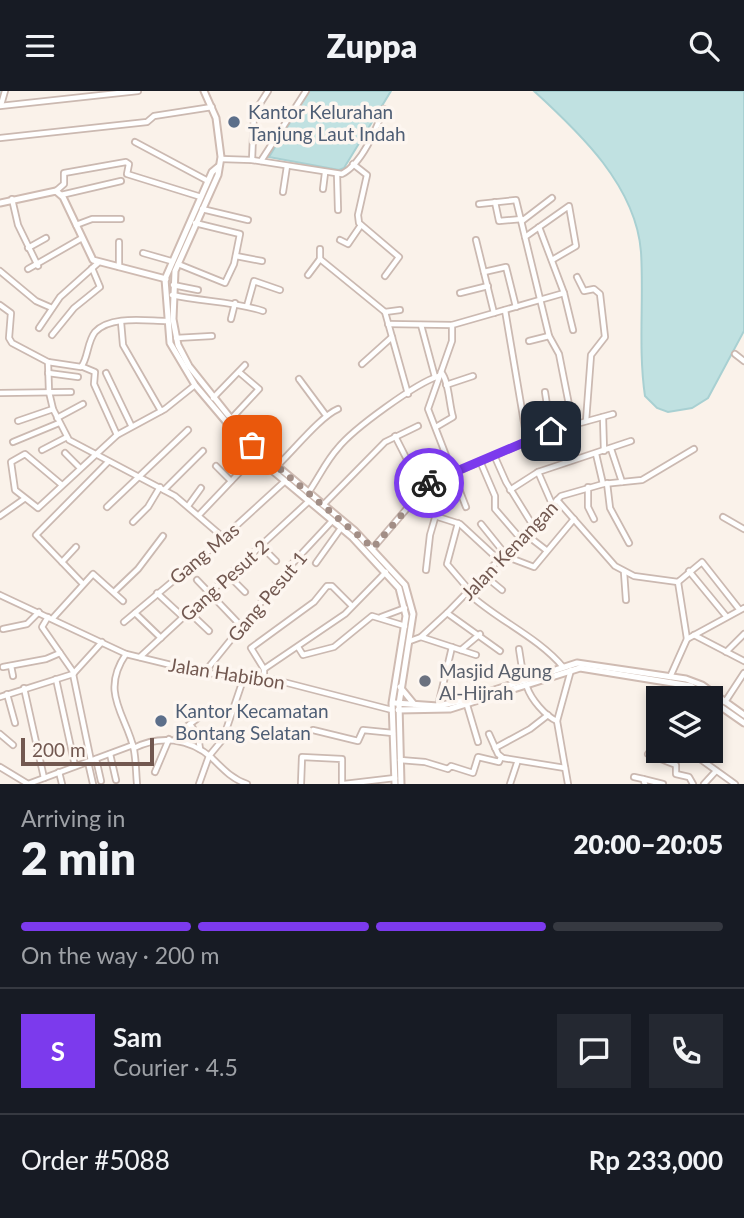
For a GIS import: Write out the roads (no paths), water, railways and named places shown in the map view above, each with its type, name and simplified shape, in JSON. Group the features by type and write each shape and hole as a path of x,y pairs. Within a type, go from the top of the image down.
{"street":[{"path":"5,91 0,105 138,91"},
{"path":"204,91 213,107 221,159 208,181 174,262 176,338 189,366 228,422 371,550 409,593 413,614 410,641 395,707 401,784"},
{"path":"252,160 254,113 268,91"},
{"path":"261,161 306,91"},
{"path":"0,138 147,122 154,115 213,107"},
{"path":"221,159 261,161 337,174 345,173 376,128 384,109"},
{"path":"135,142 208,181"},
{"path":"58,193 64,184 65,173 125,162 129,164 127,174 201,197"},
{"path":"353,164 367,175 358,215 361,225 399,255 386,276"},
{"path":"283,192 287,166"},
{"path":"218,167 219,175 165,279 167,321 174,354 195,385 255,456 308,502 371,550 400,588 406,608 393,733 395,781 343,784 342,758 302,757 301,784"},
{"path":"323,189 326,172"},
{"path":"337,174 338,210"},
{"path":"0,203 121,181"},
{"path":"58,193 98,263 198,290"},
{"path":"495,202 499,221 522,220 552,198"},
{"path":"12,199 28,248 38,266"},
{"path":"479,204 516,200 549,336 559,354 573,425"},
{"path":"525,237 568,206 571,208 576,246 552,260"},
{"path":"202,209 248,220"},
{"path":"76,225 92,219 121,219"},
{"path":"143,253 174,262 225,283 236,255 240,234 195,223"},
{"path":"341,240 348,244 361,225"},
{"path":"539,227 564,293 573,330"},
{"path":"28,248 46,238"},
{"path":"28,269 38,266 82,238"},
{"path":"477,240 494,313"},
{"path":"118,268 119,242"},
{"path":"307,275 320,259 320,249"},
{"path":"236,255 262,261"},
{"path":"320,259 386,312 408,394"},
{"path":"39,328 67,289 98,263"},
{"path":"484,272 506,267 516,307"},
{"path":"52,335 74,308 100,287 92,268"},
{"path":"0,272 36,301 52,308"},
{"path":"577,277 584,291 594,289 600,294 604,337 591,355 586,422"},
{"path":"247,306 254,281 280,290"},
{"path":"460,293 488,286"},
{"path":"388,324 452,325 564,293"},
{"path":"173,295 235,303 263,311"},
{"path":"231,319 235,303"},
{"path":"0,305 11,313 9,338 12,343 48,362 83,367 94,372 94,384 117,435"},
{"path":"386,312 400,310"},
{"path":"505,310 527,441"},
{"path":"83,367 86,349 92,342 93,334 101,328 121,321 167,321"},
{"path":"121,321 123,345 161,411"},
{"path":"421,325 439,375 446,385 453,418 436,427"},
{"path":"452,325 452,341 428,409 466,507"},
{"path":"176,338 212,336"},
{"path":"529,341 549,336"},
{"path":"362,364 392,337"},
{"path":"734,354 744,361"},
{"path":"48,362 49,393 53,409 67,437 93,454 162,489 188,506 223,538"},
{"path":"213,398 245,365"},
{"path":"228,422 258,389 239,372"},
{"path":"48,373 78,377"},
{"path":"106,373 131,425"},
{"path":"308,493 338,447 408,394 439,375"},
{"path":"446,385 473,376"},
{"path":"299,379 325,414"},
{"path":"62,485 33,460 20,454 11,465 13,487 24,499 38,508 62,485 79,467 93,454 117,435 161,411 195,385"},
{"path":"0,393 71,391"},
{"path":"545,392 551,431"},
{"path":"13,442 58,420 83,404"},
{"path":"18,421 53,409"},
{"path":"276,467 311,433 325,414 338,409"},
{"path":"371,550 428,484 551,431 613,414"},
{"path":"603,417 604,451"},
{"path":"323,505 379,447 418,426"},
{"path":"107,507 188,430"},
{"path":"395,436 422,489"},
{"path":"42,450 67,437"},
{"path":"510,490 538,472 631,441"},
{"path":"611,449 622,482"},
{"name":"Jalan Kenangan","path":"410,641 421,637 447,614 555,502 579,489 650,478 694,449"},
{"path":"133,522 162,489 204,451"},
{"path":"65,453 79,467"},
{"path":"596,454 610,508 629,543"},
{"path":"495,455 510,490 532,524"},
{"path":"199,515 255,456"},
{"path":"83,584 36,534 108,461"},
{"path":"480,461 495,496 495,509 522,535 546,550"},
{"path":"216,466 231,481"},
{"path":"538,472 555,502 574,519 609,560 634,576 678,582"},
{"name":"Gang Mas","path":"124,622 284,482"},
{"path":"426,570 437,509 428,484"},
{"path":"587,502 588,487"},
{"path":"188,506 201,488"},
{"path":"579,489 594,519"},
{"path":"0,516 24,499"},
{"path":"413,499 435,516 458,523 500,561"},
{"name":"Gang Pesut 2","path":"140,657 308,502"},
{"path":"723,517 744,529"},
{"path":"481,524 506,555 534,567 574,519"},
{"name":"Gang Pesut 1","path":"204,673 332,521"},
{"path":"458,523 447,564 490,613 551,653 563,667"},
{"path":"316,563 341,528"},
{"path":"114,592 138,569 163,536"},
{"path":"261,546 276,561"},
{"path":"62,562 76,547"},
{"path":"670,679 688,639 741,608 704,563 689,571 678,582"},
{"path":"264,669 352,606 387,571"},
{"path":"689,571 726,616"},
{"path":"625,572 626,600"},
{"path":"93,784 92,761 74,674 42,626 94,574 122,601"},
{"path":"229,576 246,591"},
{"path":"485,576 502,590"},
{"path":"197,580 242,627"},
{"path":"678,582 688,639"},
{"path":"264,677 264,669 251,648 314,602 329,585 352,606"},
{"path":"157,593 183,617"},
{"name":"Jalan Habibon","path":"0,595 126,654 204,673 264,677 395,707"},
{"path":"298,647 303,655 334,647 368,618 381,617 406,608"},
{"path":"3,629 27,624 39,612"},
{"path":"189,612 209,631"},
{"path":"135,613 161,638"},
{"path":"447,614 480,634 500,651"},
{"path":"381,617 406,626"},
{"path":"461,650 480,634"},
{"path":"726,652 744,634"},
{"path":"694,635 744,661"},
{"path":"421,637 476,655"},
{"path":"0,697 74,674 102,642"},
{"path":"438,706 452,647"},
{"path":"519,649 526,684 548,715 557,721"},
{"path":"3,667 46,659 60,653"},
{"path":"126,654 116,683 115,702 133,747 137,784"},
{"path":"11,666 13,676"},
{"path":"526,684 563,667 631,672 695,682 744,715"},
{"path":"395,707 440,711 467,705 576,667"},
{"path":"568,784 557,721 576,667"},
{"path":"725,702 744,673"},
{"path":"199,784 209,756 223,739 244,677"},
{"path":"56,679 75,766"},
{"path":"670,679 699,689 744,723"},
{"path":"400,687 416,705"},
{"path":"24,688 44,778"},
{"path":"395,707 438,706 504,691"},
{"path":"7,694 15,723"},
{"path":"467,705 478,742"},
{"path":"155,772 172,740 206,712"},
{"path":"495,748 530,729 548,715"},
{"path":"190,724 198,736 201,750"},
{"path":"313,730 358,741 363,730 393,733"},
{"path":"0,734 13,745"},
{"path":"489,734 501,757 517,763 565,768"},
{"path":"0,775 2,768 24,783 38,782 150,740 172,740 201,750 233,778 247,784"},
{"path":"110,754 116,780"},
{"path":"400,760 425,762 447,769 451,766 473,773 478,757 499,762 501,757"},
{"path":"92,761 101,781"},
{"path":"510,784 517,763"},
{"path":"671,763 676,765 674,784"},
{"path":"705,763 735,784"},
{"path":"704,784 716,771"},
{"path":"59,772 62,784"},
{"path":"676,774 690,777 692,784"},
{"path":"634,777 663,784"},
{"path":"230,784 233,778"}],"water":[{"path":"309,91 391,91 344,168 339,170 269,157"},
{"path":"534,91 744,91 744,331 708,398 692,408 668,412 657,408 645,396 641,252 629,205 617,183 587,143"}],"waterway":[{"path":"0,95 1,91"}],"place":[{"name":"Kantor Kelurahan Tanjung Laut Indah","path":"234,122"},
{"name":"Masjid Agung Al-Hijrah","path":"425,681"},
{"name":"Kantor Kecamatan Bontang Selatan","path":"161,721"}]}
